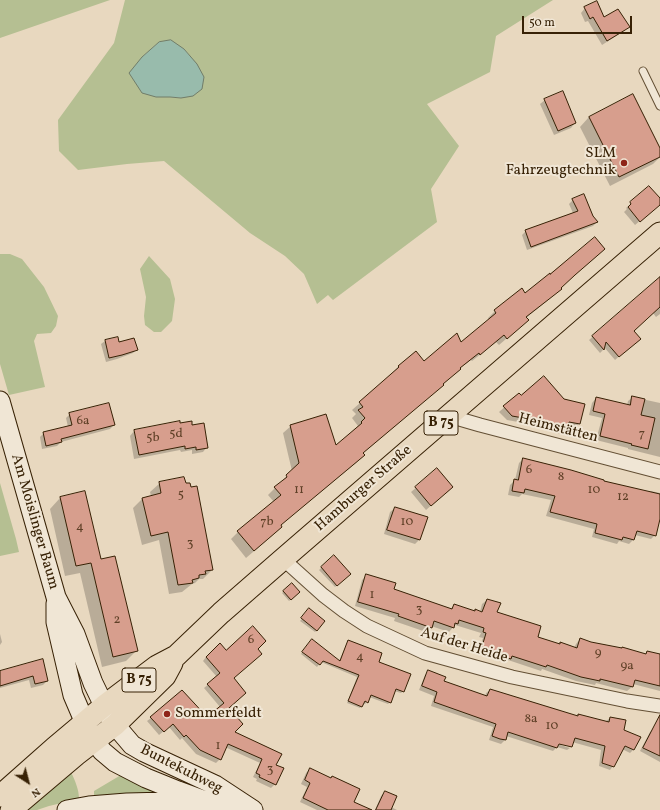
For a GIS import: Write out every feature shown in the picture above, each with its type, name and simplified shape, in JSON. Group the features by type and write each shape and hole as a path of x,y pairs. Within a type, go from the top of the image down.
{"main road":[{"name":"Hamburger Straße","path":"0,796 104,706 156,666 176,656 283,559 660,233"},
{"name":"Am Moislinger Baum","path":"0,401 56,597 75,634 93,683 115,725"},
{"name":"Am Moislinger Baum","path":"56,597 56,622 62,652 73,694 85,722"},
{"name":"B 75","path":"12,810 76,755 115,725 165,676 176,656"},
{"name":"Buntekuhweg","path":"85,722 94,741 102,751 115,762 146,778 221,807 252,810"},
{"name":"Buntekuhweg","path":"115,725 132,745 215,785 252,810"},
{"path":"67,810 89,806 168,802 221,807"}],"street":[{"name":"Heimstätten","path":"449,416 660,472"},
{"name":"Auf der Heide","path":"283,559 323,595 367,626 425,653 512,677 627,701 660,706"}],"lane":[{"path":"643,72 660,106"}],"shaded area":[{"path":"0,0 110,0 0,38"},
{"path":"125,0 553,0 496,36 490,72 427,104 459,146 431,189 437,222 333,300 328,295 317,304 304,274 285,256 250,233 164,161 78,170 59,151 58,120 114,43","holes":["159,42 184,49 190,56 181,98 156,97 142,57"]},
{"path":"171,40 184,49 197,64 204,77 202,89 193,96 181,98 156,97 142,93 129,73 142,57 159,42"},
{"path":"0,254 10,254 22,259 44,287 58,316 56,326 51,333 37,334 34,341 45,387 9,395 0,364"},
{"path":"149,256 170,279 175,299 172,321 161,332 154,332 145,325 144,316 146,297 140,269"},
{"path":"0,483 19,552 0,556"},
{"path":"71,772 78,788 79,799 37,810 27,810"},
{"path":"121,775 158,793 94,798 94,791"}],"building":[{"path":"597,1 604,17 618,9 630,27 607,41 593,17 590,19 584,7"},
{"path":"563,91 576,123 558,131 544,99"},
{"path":"633,94 660,148 660,157 619,177 589,117"},
{"path":"649,186 660,198 660,205 640,222 628,207 631,204 630,202"},
{"path":"584,194 593,216 598,222 531,247 525,230 578,211 572,199"},
{"path":"595,237 605,249 561,288 562,289 526,317 529,320 507,339 504,335 480,355 479,353 460,368 461,369 443,384 444,385 363,453 365,455 281,525 282,527 254,551 237,531 281,495 274,487 287,477 286,475 299,463 290,425 326,414 336,445 362,423 361,422 365,418 358,410 363,407 359,402 416,351 424,361 457,333 461,342 496,313 494,310 522,288 525,293"},
{"path":"660,277 660,307 634,331 641,339 619,357 606,342 604,350 592,336"},
{"path":"118,337 119,342 134,338 138,350 109,358 105,340"},
{"path":"544,376 564,399 585,404 580,424 569,422 567,430 531,421 529,419 512,416 503,406 519,393 521,395"},
{"path":"632,396 645,399 641,415 655,418 648,449 600,436 605,414 593,411 596,397 630,405"},
{"path":"109,403 115,425 61,439 62,442 46,446 43,432 72,425 69,413"},
{"path":"180,421 180,423 192,421 192,425 204,423 208,448 196,450 196,447 185,449 185,446 139,455 134,430"},
{"path":"523,458 571,470 604,481 660,494 660,519 656,536 637,531 634,540 623,537 622,540 595,533 597,524 550,512 555,496 525,489 524,493 512,491 514,479 518,480"},
{"path":"437,468 453,487 431,506 415,487"},
{"path":"184,477 186,483 190,483 191,487 197,486 213,570 205,571 206,574 199,575 199,578 192,580 193,583 178,585 168,532 151,536 142,498 161,493 159,482"},
{"path":"85,491 101,559 115,556 138,651 113,657 91,563 76,566 60,497"},
{"path":"395,507 428,517 420,540 387,530"},
{"path":"334,555 351,574 337,586 321,567"},
{"path":"366,574 396,583 394,589 452,609 454,604 482,612 487,599 501,603 497,612 541,626 538,637 560,644 560,642 577,648 580,638 591,642 622,647 646,654 647,651 660,654 660,686 635,680 633,687 600,679 600,681 581,677 547,665 546,667 512,656 511,659 481,650 486,633 483,632 484,628 459,620 458,624 455,623 454,628 434,621 432,628 398,616 399,614 358,602"},
{"path":"292,583 300,592 291,600 283,591"},
{"path":"309,608 325,621 317,631 301,618"},
{"path":"253,626 266,641 258,649 262,654 234,678 246,693 229,708 243,724 235,732 282,754 276,765 284,768 276,785 259,777 260,775 256,773 262,759 228,744 221,760 200,750 186,735 184,737 173,724 164,732 150,717 182,690 207,717 224,703 207,684 220,673 206,657 220,643 226,650"},
{"path":"312,639 340,661 348,640 382,653 379,662 411,674 404,692 396,689 391,703 371,695 368,703 365,701 362,707 348,701 359,675 323,661 320,665 302,652"},
{"path":"43,659 48,681 35,684 33,676 0,686 0,671"},
{"path":"428,670 446,677 444,681 487,696 490,689 578,716 578,714 609,722 610,717 626,720 624,730 641,737 634,750 625,746 614,767 602,763 605,746 575,738 572,747 559,744 557,748 508,732 506,740 500,739 492,736 496,724 434,702 437,692 422,686"},
{"path":"660,715 660,756 643,748"},
{"path":"310,768 360,789 354,802 372,810 328,810 303,798 310,783 305,780"},
{"path":"385,791 397,796 391,810 376,810"}],"place":[{"name":"SLM Fahrzeugtechnik","path":"624,163"},
{"name":"Sommerfeldt","path":"167,714"}]}
